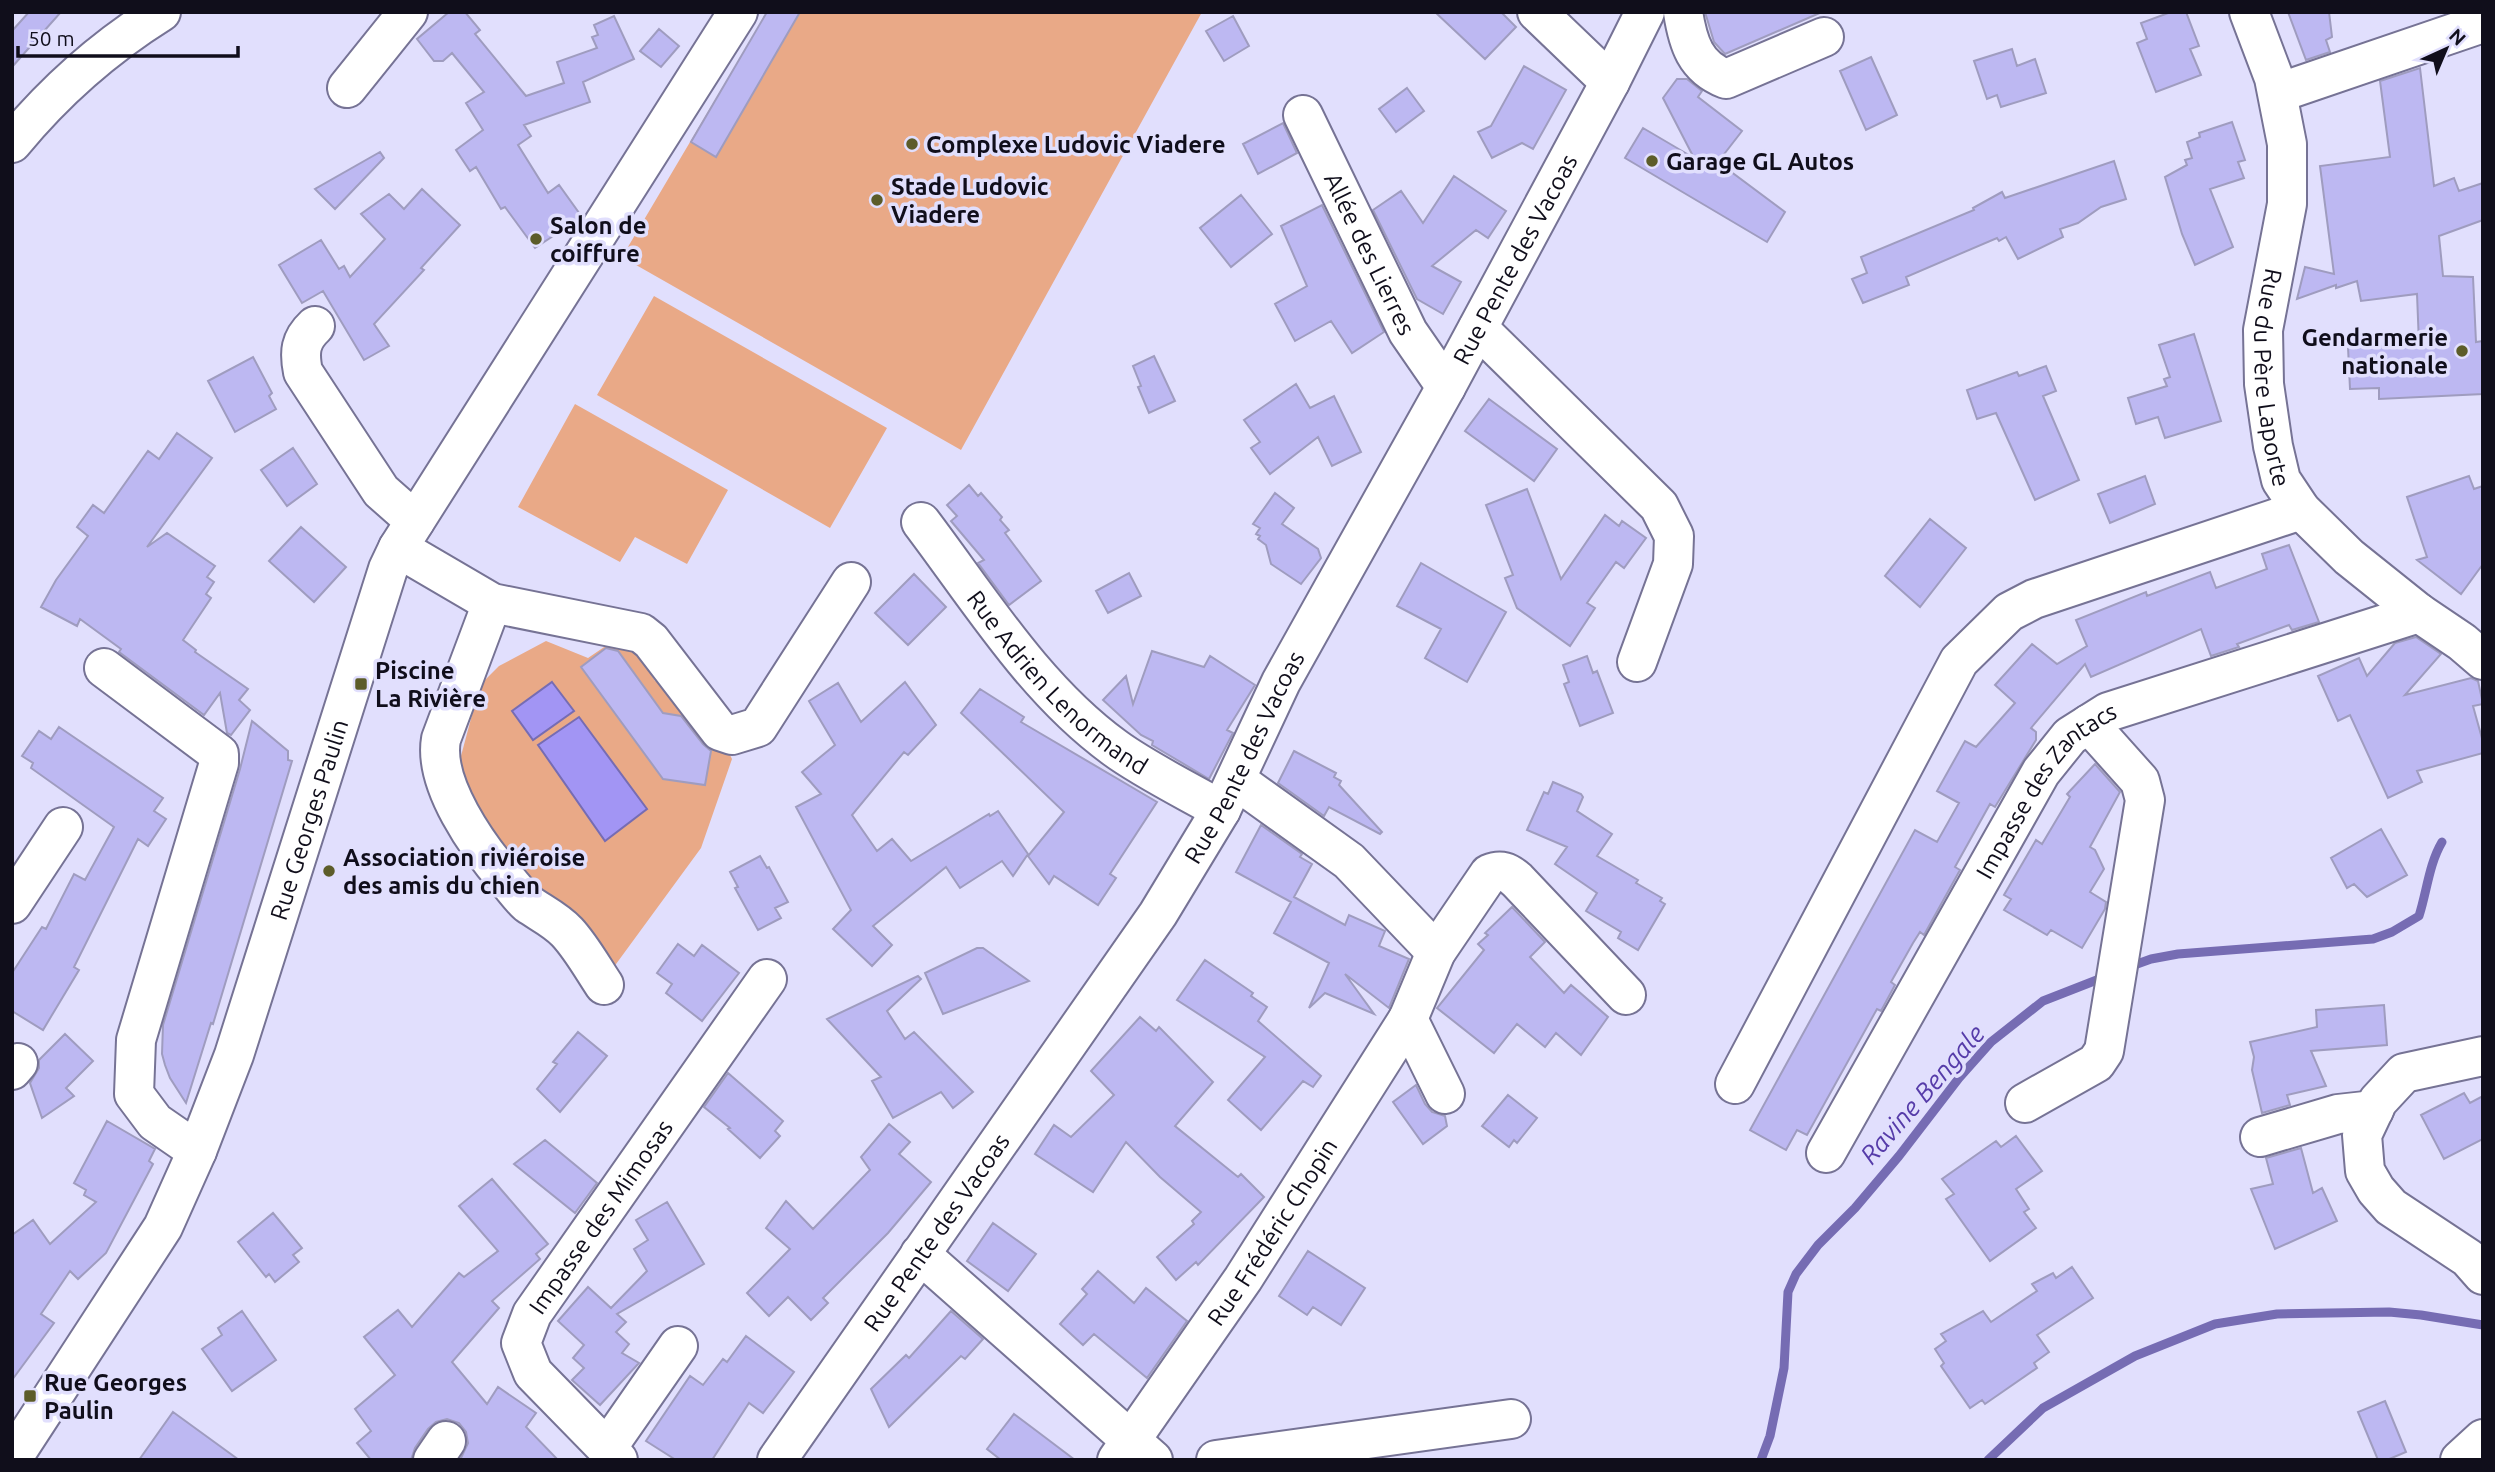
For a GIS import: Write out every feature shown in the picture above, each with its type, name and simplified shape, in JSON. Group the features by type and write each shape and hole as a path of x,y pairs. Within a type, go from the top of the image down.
{"street":[{"path":"12,143 59,92 98,57 161,12"},
{"path":"347,88 408,12"},
{"name":"Rue Georges Paulin","path":"12,1459 163,1227 197,1151 234,1055 388,569 405,537 738,12"},
{"path":"1537,12 1610,82"},
{"name":"Rue Pente des Vacoas","path":"777,1460 1158,914 1228,795 1281,682 1446,387 1645,12"},
{"path":"1684,12 1689,44 1694,52 1708,69 1727,79 1824,37"},
{"name":"Rue du Père Laporte","path":"2249,12 2274,78 2287,144 2287,204 2263,330 2264,384 2281,480 2301,510 2349,557 2418,613 2462,642 2483,660"},
{"path":"2277,93 2483,23"},
{"name":"Allée des Lierres","path":"1303,115 1408,332 1446,387"},
{"path":"315,326 301,345 303,372 381,491 405,537"},
{"path":"1478,328 1659,506 1674,536 1673,564 1637,662"},
{"path":"277,375 387,527 405,537 492,603 641,633 651,640 720,731 732,735 758,727 851,582"},
{"path":"1735,1084 1959,661 2009,612 2034,599 2301,510"},
{"name":"Rue Adrien Lenormand","path":"921,522 1028,664 1070,710 1115,749 1228,795"},
{"path":"492,603 441,738 439,751 442,765 454,802 469,830 495,866 526,903 567,931 604,985"},
{"name":"Impasse des Zantacs","path":"1826,1153 2041,772 2070,736 2108,712 2418,613"},
{"path":"104,668 219,754 219,763 135,1050 134,1094 155,1122 197,1151"},
{"path":"2025,1103 2096,1063 2104,1051 2111,1014 2145,800 2140,781 2089,724"},
{"path":"1228,795 1349,861 1436,952"},
{"path":"12,904 63,827"},
{"name":"Rue Frédéric Chopin","path":"920,1254 1133,1453 1408,1019 1436,952 1489,874 1497,871 1508,872 1626,995"},
{"name":"Impasse des Mimosas","path":"678,1346 612,1454 533,1373 520,1342 532,1314 768,979"},
{"path":"1408,1019 1445,1094"},
{"path":"2483,1056 2404,1073 2378,1101 2362,1135 2365,1171 2376,1190 2391,1207 2468,1258 2483,1275"},
{"path":"2260,1137 2338,1114 2374,1110"},
{"path":"1216,1460 1511,1419"},
{"path":"2460,1460 2483,1440"}],"shaded area":[{"name":"Complexe Ludovic Viadere","path":"767,12 1202,12 961,450 622,257"},
{"path":"654,296 887,428 830,528 597,395"},
{"path":"575,404 728,490 687,564 635,537 620,562 518,507"},
{"path":"546,641 588,658 613,641 640,655 655,681 679,685 724,743 732,759 701,848 608,975 485,825 457,771 480,685 499,666"},
{"path":"552,682 574,711 533,740 512,711"},
{"path":"579,717 647,809 605,841 538,745"}],"building":[{"path":"29,12 61,12 12,67 12,31"},
{"path":"449,12 465,12 480,30 475,34 526,96 564,83 557,62 597,48 592,37 598,35 594,25 614,16 634,59 583,82 590,102 524,125 531,136 518,145 548,193 559,185 582,217 535,248 505,207 501,209 476,167 470,171 456,150 483,130 466,103 484,92 452,53 443,61 434,61 417,39"},
{"path":"767,12 800,12 716,157 691,142"},
{"path":"1435,12 1501,12 1516,27 1485,59"},
{"path":"1705,12 1822,12 1725,54 1714,42"},
{"path":"2171,12 2186,12 2199,46 2190,49 2201,75 2156,92 2137,43 2147,39 2141,23"},
{"path":"2288,12 2329,12 2332,37 2326,40 2330,52 2306,60"},
{"path":"1233,16 1249,46 1224,61 1206,31"},
{"path":"659,29 679,46 661,67 640,51"},
{"path":"2012,49 2017,66 2035,59 2046,93 2001,107 1997,95 1987,99 1974,61"},
{"path":"1871,57 1897,115 1866,130 1840,71"},
{"path":"1524,66 1566,90 1533,149 1522,143 1492,158 1478,132 1491,126"},
{"path":"2420,68 2434,186 2454,178 2459,191 2483,183 2483,220 2439,236 2443,276 2473,277 2476,342 2483,341 2483,394 2379,399 2379,388 2350,389 2348,347 2419,344 2417,294 2361,301 2357,281 2336,288 2336,285 2297,299 2305,267 2334,274 2320,166 2390,157 2380,81"},
{"path":"1677,79 1687,79 1702,91 1698,97 1742,131 1718,162 1785,212 1767,242 1625,158 1643,128 1694,158 1663,98"},
{"path":"1407,88 1424,111 1396,132 1379,109"},
{"path":"2232,122 2245,160 2238,162 2244,178 2210,189 2233,247 2195,265 2182,234 2165,177 2187,165 2185,160 2192,158 2187,142 2200,137 2199,133"},
{"path":"1283,123 1297,153 1258,174 1243,144"},
{"path":"380,152 384,158 335,209 315,189"},
{"path":"2114,161 2126,199 2101,207 2078,223 2060,229 2063,237 2018,259 2006,237 1999,241 1997,238 1906,277 1909,285 1863,303 1852,279 1867,273 1861,257 1974,210 1973,208 2002,192 2005,198"},
{"path":"1454,176 1506,211 1488,238 1476,230 1432,266 1461,282 1443,314 1417,299 1373,210 1401,191 1423,223"},
{"path":"422,189 460,225 421,268 424,270 374,324 389,346 364,360 323,291 302,303 279,265 321,240 339,269 344,266 350,277 385,239 361,214 389,194 404,209"},
{"path":"1241,195 1272,234 1231,267 1200,228"},
{"path":"1322,205 1384,332 1352,353 1331,321 1295,341 1275,304 1307,286 1281,226"},
{"path":"2194,334 2221,421 2165,438 2158,417 2136,424 2128,398 2167,386 2164,379 2170,377 2159,345"},
{"path":"1154,356 1175,401 1149,413 1133,366"},
{"path":"253,357 272,393 269,396 276,409 235,432 208,381"},
{"path":"2046,366 2056,391 2043,396 2079,480 2035,500 1996,413 1977,419 1967,390 2017,372 2019,376"},
{"path":"1296,384 1310,408 1334,396 1361,452 1332,466 1318,437 1270,474 1251,448 1260,442 1244,420"},
{"path":"1489,399 1557,449 1534,481 1465,431"},
{"path":"177,433 212,458 147,547 167,533 215,566 207,577 214,582 206,594 211,598 183,640 196,650 195,652 248,689 239,700 250,710 231,735 227,733 220,693 204,715 119,652 121,649 80,619 77,626 41,607 56,580 88,536 77,527 93,505 104,513 148,451 159,459"},
{"path":"293,448 317,484 287,506 261,470"},
{"path":"2145,476 2155,504 2110,523 2098,494"},
{"path":"2469,476 2474,489 2483,486 2483,564 2461,594 2417,560 2427,557 2407,497"},
{"path":"969,485 978,496 981,493 1002,517 1000,520 1009,530 1005,533 1041,581 1009,605 978,563 984,560 951,521 957,516 947,505"},
{"path":"1527,489 1561,579 1605,515 1619,526 1622,521 1646,538 1624,568 1616,562 1587,603 1595,608 1570,646 1517,608 1505,578 1513,575 1486,505"},
{"path":"1275,493 1294,508 1282,524 1318,549 1321,558 1301,584 1271,564 1266,545 1256,534 1260,528 1253,524"},
{"path":"1930,519 1966,548 1920,607 1885,576"},
{"path":"301,527 346,567 314,602 269,561"},
{"path":"2289,545 2319,622 2292,630 2289,625 2211,656 2201,629 2091,677 2085,664 2031,728 2036,732 2036,740 1995,807 1990,804 1955,867 1960,870 1924,935 1920,932 1913,943 1891,982 1895,985 1881,1011 1877,1009 1807,1135 1797,1130 1786,1150 1750,1130 1915,830 1937,842 1959,803 1937,791 1965,741 1976,747 2015,703 1995,685 2032,644 2057,664 2087,646 2076,620 2146,592 2147,596 2210,572 2216,588 2267,569 2262,554"},
{"path":"1421,563 1506,612 1467,682 1425,658 1441,629 1397,606"},
{"path":"1129,573 1141,596 1108,613 1096,591"},
{"path":"914,574 946,607 908,645 875,613"},
{"path":"2416,637 2441,654 2405,695 2471,678 2478,681 2483,704 2473,706 2483,742 2483,753 2417,771 2422,782 2388,798 2350,715 2338,721 2318,676 2359,658 2367,676 2395,643"},
{"path":"606,648 618,651 663,713 681,716 711,751 705,785 663,779 581,667"},
{"path":"1152,651 1204,667 1210,656 1255,685 1227,730 1233,733 1209,779 1152,745 1153,741 1141,735 1103,700 1126,676 1133,704"},
{"path":"1587,656 1593,673 1597,671 1613,713 1580,726 1564,684 1569,682 1563,665"},
{"path":"905,682 936,725 908,755 904,752 852,815 877,851 892,839 911,861 998,811 1028,854 1013,876 1002,861 960,888 946,867 873,926 892,945 872,966 833,929 851,910 796,807 821,794 802,772 835,745 809,701 838,683 861,722"},
{"path":"980,689 1024,717 1021,722 1157,802 1110,874 1116,878 1098,905 1054,876 1049,884 1028,856 1064,812 961,713"},
{"path":"252,721 288,751 288,760 292,761 213,1024 211,1023 186,1103 165,1065 162,1054 163,1025"},
{"path":"59,727 163,798 154,811 166,819 148,846 138,839 74,967 79,970 43,1030 12,1011 12,973 42,927 46,929 74,874 85,880 114,827 31,768 33,763 22,756 39,731 51,739"},
{"path":"1294,751 1336,773 1334,777 1341,781 1339,785 1382,832 1380,834 1329,807 1324,816 1278,783"},
{"path":"2095,764 2120,792 2090,847 2095,850 2104,869 2090,892 2106,902 2105,909 2082,948 2051,930 2047,935 2004,910 2011,899 2004,895 2036,840 2042,844 2070,797 2067,794"},
{"path":"1553,782 1581,794 1583,797 1577,811 1612,834 1597,856 1662,898 1660,901 1665,904 1638,950 1618,938 1621,932 1586,911 1597,893 1555,864 1567,847 1527,830 1544,792 1548,794"},
{"path":"1261,825 1312,864 1294,897 1345,925 1349,915 1385,931 1379,946 1409,959 1389,1008 1345,974 1374,1014 1325,993 1309,1008 1329,963 1274,933 1291,902 1236,872"},
{"path":"2381,829 2407,875 2367,897 2354,884 2347,888 2331,858"},
{"path":"760,856 788,902 775,908 781,918 758,930 735,888 738,887 730,872"},
{"path":"1512,907 1545,942 1530,957 1564,993 1571,985 1608,1017 1581,1055 1556,1033 1545,1047 1517,1024 1494,1053 1437,1008 1484,950 1478,944 1488,935 1485,933"},
{"path":"678,944 694,956 702,945 739,973 702,1021 666,993 672,984 657,973"},
{"path":"977,948 983,948 1029,981 943,1014 925,973"},
{"path":"1205,960 1253,993 1251,996 1267,1007 1258,1021 1321,1076 1313,1087 1303,1081 1261,1130 1228,1100 1265,1057 1177,1000"},
{"path":"918,976 921,979 887,1011 905,1039 914,1032 973,1092 953,1108 941,1092 893,1118 872,1081 881,1077 827,1019"},
{"path":"2384,1005 2387,1045 2311,1051 2326,1086 2287,1095 2290,1105 2262,1113 2252,1070 2254,1057 2250,1042 2317,1027 2316,1010"},
{"path":"1140,1017 1156,1031 1159,1027 1213,1082 1175,1126 1238,1177 1241,1174 1264,1197 1198,1265 1196,1262 1176,1280 1157,1257 1194,1224 1192,1221 1201,1212 1160,1177 1126,1142 1093,1192 1035,1154 1054,1125 1071,1137 1114,1095 1091,1071"},
{"path":"578,1032 607,1056 560,1112 537,1089 557,1064 553,1062"},
{"path":"65,1034 93,1061 66,1088 74,1096 42,1118 30,1083 39,1068 39,1060"},
{"path":"728,1073 783,1121 775,1131 780,1136 760,1158 704,1107"},
{"path":"1416,1085 1432,1112 1445,1116 1447,1126 1423,1144 1393,1102"},
{"path":"2464,1093 2470,1103 2483,1096 2483,1139 2444,1159 2421,1115"},
{"path":"1508,1095 1537,1118 1517,1143 1514,1140 1509,1147 1482,1126"},
{"path":"107,1121 155,1149 149,1161 153,1164 106,1253 78,1279 70,1271 41,1314 54,1323 12,1380 12,1235 33,1220 50,1244 96,1202 84,1195 86,1190 74,1183"},
{"path":"889,1124 910,1142 899,1154 931,1182 888,1233 823,1298 828,1303 811,1320 788,1297 769,1316 747,1293 790,1249 766,1228 786,1201 813,1229 870,1170 861,1157"},
{"path":"2016,1136 2042,1171 2016,1189 2029,1209 2024,1212 2036,1228 1990,1261 1946,1199 1954,1194 1942,1179 1996,1141 2001,1147"},
{"path":"545,1140 597,1183 575,1213 514,1164"},
{"path":"2301,1148 2313,1193 2322,1188 2337,1221 2275,1249 2251,1189 2273,1184 2266,1158"},
{"path":"492,1179 548,1244 536,1254 540,1259 492,1301 499,1308 452,1362 487,1404 498,1387 536,1413 526,1427 558,1460 460,1460 468,1443 466,1432 459,1423 447,1419 436,1422 428,1429 415,1448 411,1460 371,1460 357,1443 371,1431 355,1409 395,1375 364,1337 398,1310 412,1327 459,1273 464,1277 498,1251 459,1206"},
{"path":"667,1202 704,1264 617,1314 626,1322 616,1332 629,1344 622,1353 639,1363 600,1405 572,1380 584,1368 573,1358 584,1345 558,1321 588,1287 611,1308 647,1271 634,1249 648,1240 636,1220"},
{"path":"273,1213 302,1248 293,1255 299,1262 275,1282 269,1274 266,1277 238,1242"},
{"path":"993,1223 1036,1254 1008,1291 967,1261"},
{"path":"1308,1251 1365,1288 1341,1325 1313,1307 1307,1315 1279,1296"},
{"path":"2072,1267 2093,1298 2037,1335 2049,1352 2034,1363 2037,1368 1985,1404 1982,1400 1970,1408 1941,1366 1944,1363 1935,1349 1946,1341 1941,1334 1983,1311 1991,1322 2037,1291 2032,1284 2053,1273 2056,1278"},
{"path":"1098,1271 1134,1303 1146,1288 1187,1321 1147,1378 1094,1334 1083,1345 1060,1324 1087,1294 1082,1289"},
{"path":"242,1311 276,1360 232,1391 202,1349 222,1335 218,1328"},
{"path":"951,1311 983,1339 965,1359 961,1356 889,1427 871,1389 906,1355 909,1358"},
{"path":"746,1336 794,1372 763,1413 749,1403 712,1460 676,1460 646,1441 690,1376 703,1385 723,1359 727,1362"},
{"path":"2385,1401 2406,1452 2387,1460 2378,1460 2358,1412"},
{"path":"173,1412 239,1460 139,1460"},
{"path":"1014,1414 1075,1460 1001,1460 987,1449"}],"waterway":[{"name":"Ravine Bengale","path":"2126,968 2151,959 2178,954 2373,939 2392,932 2419,916 2431,868 2442,842"},
{"name":"Ravine Bengale","path":"1761,1460 1770,1436 1784,1368 1788,1292 1796,1274 1818,1245 1855,1208 1899,1156 1959,1078 1991,1042 2043,1001 2107,976"},
{"path":"1988,1460 2043,1408 2135,1356 2215,1324 2277,1314 2389,1312 2483,1325"}],"place":[{"name":"Complexe Ludovic Viadere","path":"912,144"},
{"name":"Garage GL Autos","path":"1652,161"},
{"name":"Stade Ludovic Viadere","path":"877,200"},
{"name":"Salon de coiffure","path":"536,239"},
{"name":"Gendarmerie nationale","path":"2462,351"},
{"name":"Piscine La Rivière","path":"361,684"},
{"name":"Association riviéroise des amis du chien","path":"329,871"},
{"name":"Rue Georges Paulin","path":"30,1396"}]}
